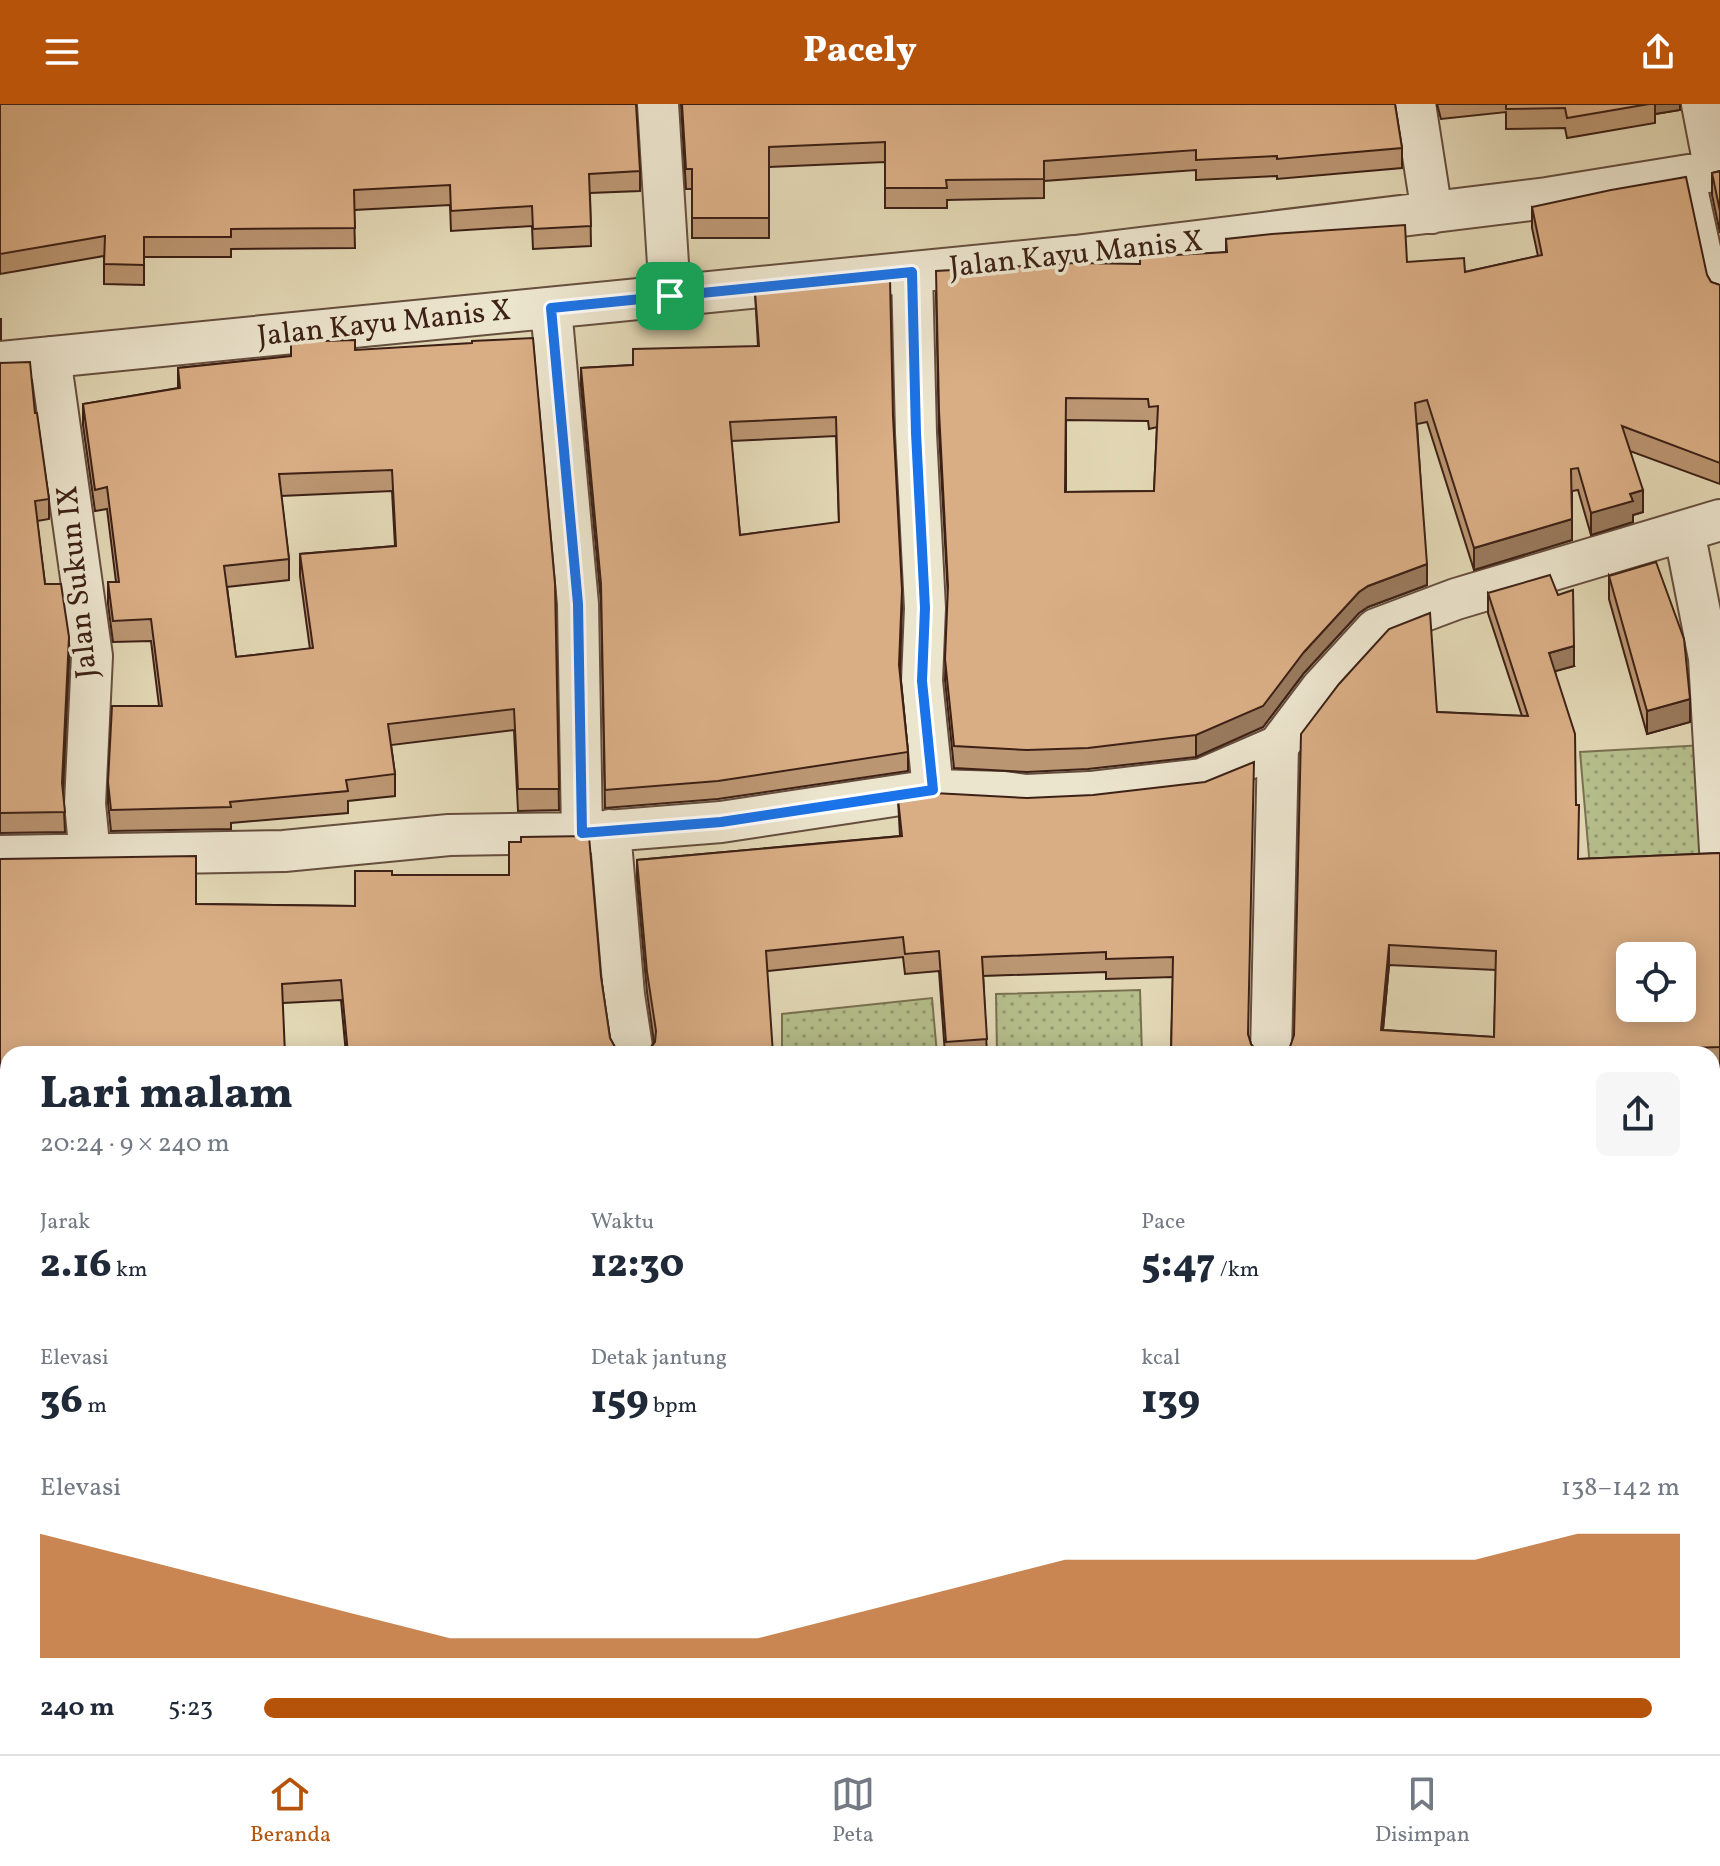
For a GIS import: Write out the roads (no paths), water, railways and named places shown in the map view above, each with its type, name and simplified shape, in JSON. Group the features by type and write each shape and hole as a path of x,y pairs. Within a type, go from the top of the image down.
{"street":[{"path":"658,104 670,296"},
{"path":"1415,104 1432,213"},
{"path":"1702,104 1710,172"},
{"name":"Jalan Kayu Manis X","path":"0,362 1075,256 1547,198 1710,172"},
{"path":"912,272 925,608 922,681 933,790"},
{"path":"551,308 596,831 632,1046"},
{"name":"Jalan Sukun IX","path":"50,357 92,656 85,804 90,855"},
{"path":"0,856 284,851 449,835 596,831 721,822 933,790 1026,795 1090,792 1202,779 1278,746 1321,689 1376,629 1456,599 1702,525 1720,850"},
{"path":"1271,1046 1278,746"}],"lane":[{"path":"1710,172 1720,294"}]}
